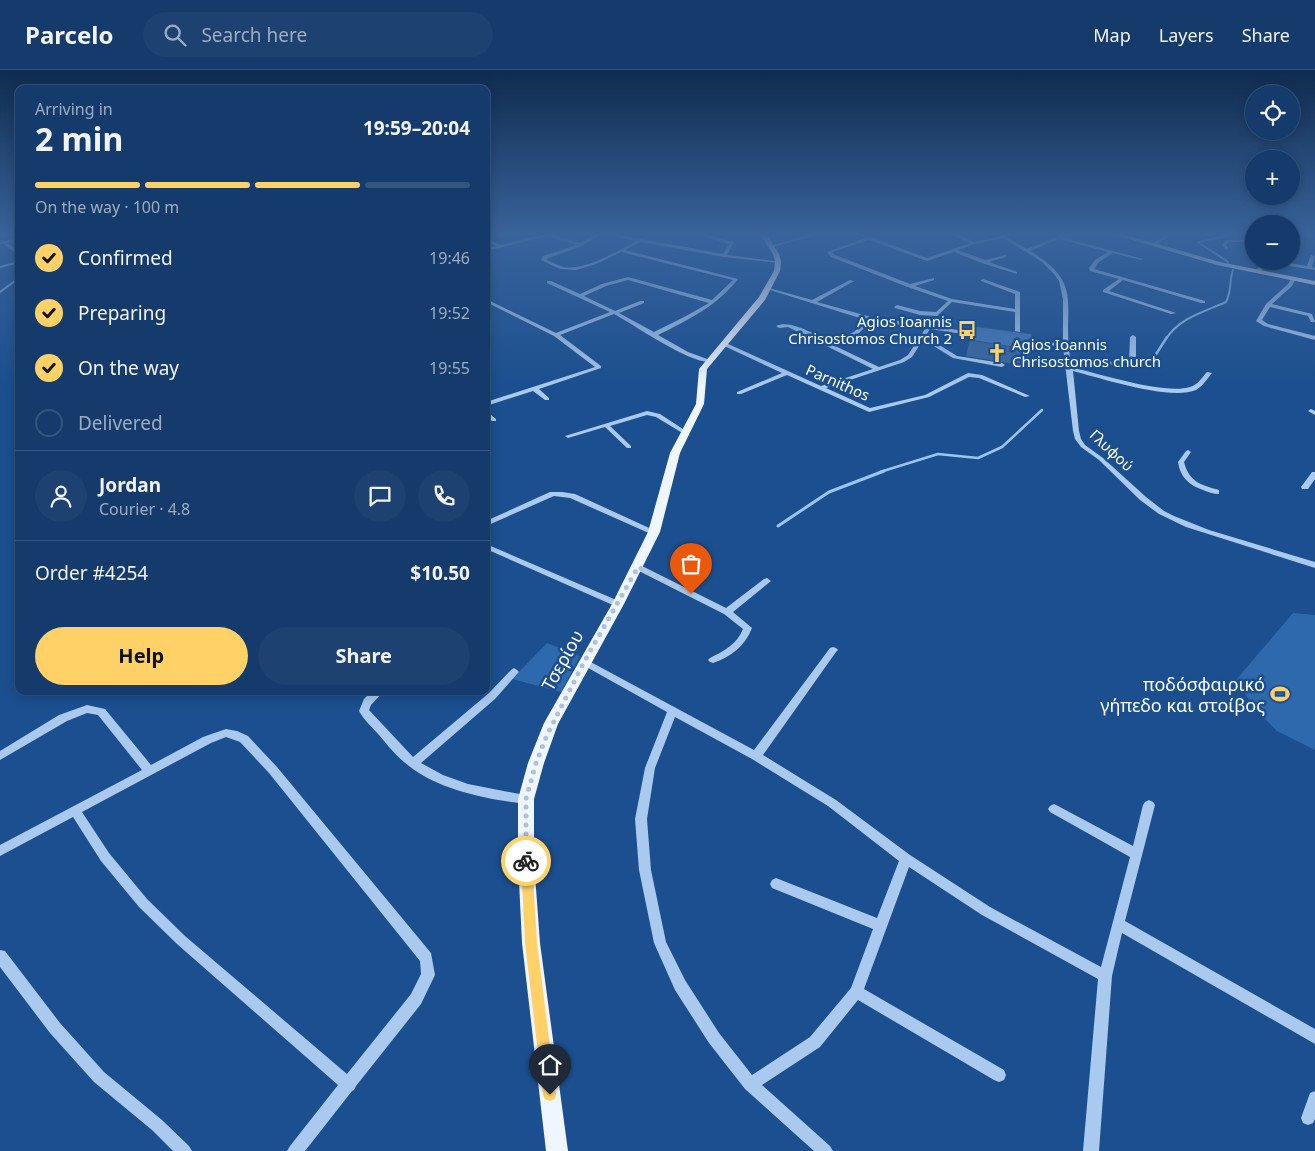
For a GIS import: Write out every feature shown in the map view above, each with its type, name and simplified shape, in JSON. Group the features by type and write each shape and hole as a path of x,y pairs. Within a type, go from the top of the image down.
{"main road":[{"name":"Τσερίου","path":"556,1151 531,943 526,861 526,799 536,763 551,723 638,567 654,532 675,453 700,404 703,369 769,289 771,284"}],"street":[{"path":"555,284 581,295 654,334 683,353 708,361"},
{"path":"581,295 606,284"},
{"path":"651,284 712,302"},
{"path":"654,334 694,316 730,284"},
{"path":"813,302 844,284"},
{"path":"906,284 951,300 1018,311"},
{"path":"910,286 915,284"},
{"path":"995,284 1018,293 1017,340"},
{"name":"Γλυφού","path":"1062,284 1067,299 1066,346 1075,431 1082,445 1101,459 1150,504 1170,517 1198,528 1280,552 1315,565"},
{"path":"1114,284 1105,291 1173,312"},
{"path":"1141,284 1203,302"},
{"path":"1290,284 1268,305 1259,321 1315,338"},
{"path":"769,289 870,319 989,336"},
{"path":"897,307 920,313 937,314 951,300"},
{"path":"490,302 556,335 599,367 490,403"},
{"path":"556,335 642,302"},
{"path":"1268,305 1310,315 1313,321"},
{"path":"830,344 856,333 870,319"},
{"path":"779,326 789,325 880,369"},
{"path":"821,388 894,365 910,356 930,327"},
{"path":"1067,358 1131,366 1133,363 1133,337"},
{"path":"1008,338 1066,346"},
{"path":"920,341 934,344 955,356 1002,365"},
{"name":"Parnithos","path":"724,344 869,410 927,396 968,375 980,376 1027,396"},
{"path":"1068,368 1175,390 1190,390 1200,384 1209,373"},
{"path":"738,393 787,373"},
{"path":"534,388 548,399"},
{"path":"568,436 647,414 653,414 686,433"},
{"path":"490,417 494,420"},
{"path":"607,426 629,446"},
{"path":"1188,452 1181,462 1182,473 1192,484 1216,492"},
{"path":"1305,487 1315,474"},
{"path":"490,522 553,494 562,494 572,496 654,532"},
{"path":"490,548 618,604"},
{"path":"638,567 727,612 748,628 744,639 736,648 713,660"},
{"path":"727,612 767,581"},
{"path":"756,756 833,650"},
{"path":"584,662 756,756 832,803 906,859 986,911 1105,976"},
{"path":"413,763 492,696 514,672"},
{"path":"375,695 367,701 364,711 413,763 433,775 498,797 526,799"},
{"path":"0,756 63,718 87,708 101,712 149,770"},
{"path":"673,710 650,768 641,819 645,870 660,943 680,985 714,1038 750,1084 825,1151"},
{"path":"0,852 149,770 218,735 226,733 240,736 273,770 426,958 428,975 416,998 295,1151"},
{"path":"1091,1151 1105,976 1149,805"},
{"path":"1054,809 1136,854"},
{"path":"75,811 105,857 144,903 181,940 349,1085"},
{"path":"750,1084 815,1042 856,992 906,859"},
{"path":"776,884 881,926"},
{"path":"1118,924 1315,1037"},
{"path":"0,956 55,1028 99,1077 157,1125 184,1151"},
{"path":"856,992 999,1075"},
{"path":"1308,1118 1315,1098"}],"shaded area":[{"name":"ποδόσφαιρικό γήπεδο και στοίβος","path":"1293,613 1315,615 1315,750 1277,731 1255,709 1236,680"},
{"path":"547,643 580,656 561,692 512,679"}],"building":[{"path":"973,326 1032,334 1031,350 970,340"}],"waterway":[{"path":"0,292 10,284"},
{"path":"1166,339 1171,332 1185,321 1226,302 1230,284"},
{"path":"1153,359 1167,337"},
{"path":"880,472 938,454 978,458 1002,447 1042,410"},
{"path":"778,526 829,492 884,471"}],"way so far":[{"path":"526,861 526,799 536,763 551,723 638,567 691,594"}],"place":[{"name":"Agios Ioannis Chrisostomos Church 2","path":"967,330"},
{"name":"Agios Ioannis Chrisostomos church","path":"997,353"},
{"name":"ποδόσφαιρικό γήπεδο και στοίβος","path":"1280,694"}],"route":[{"path":"526,861 531,943 550,1095"}]}
